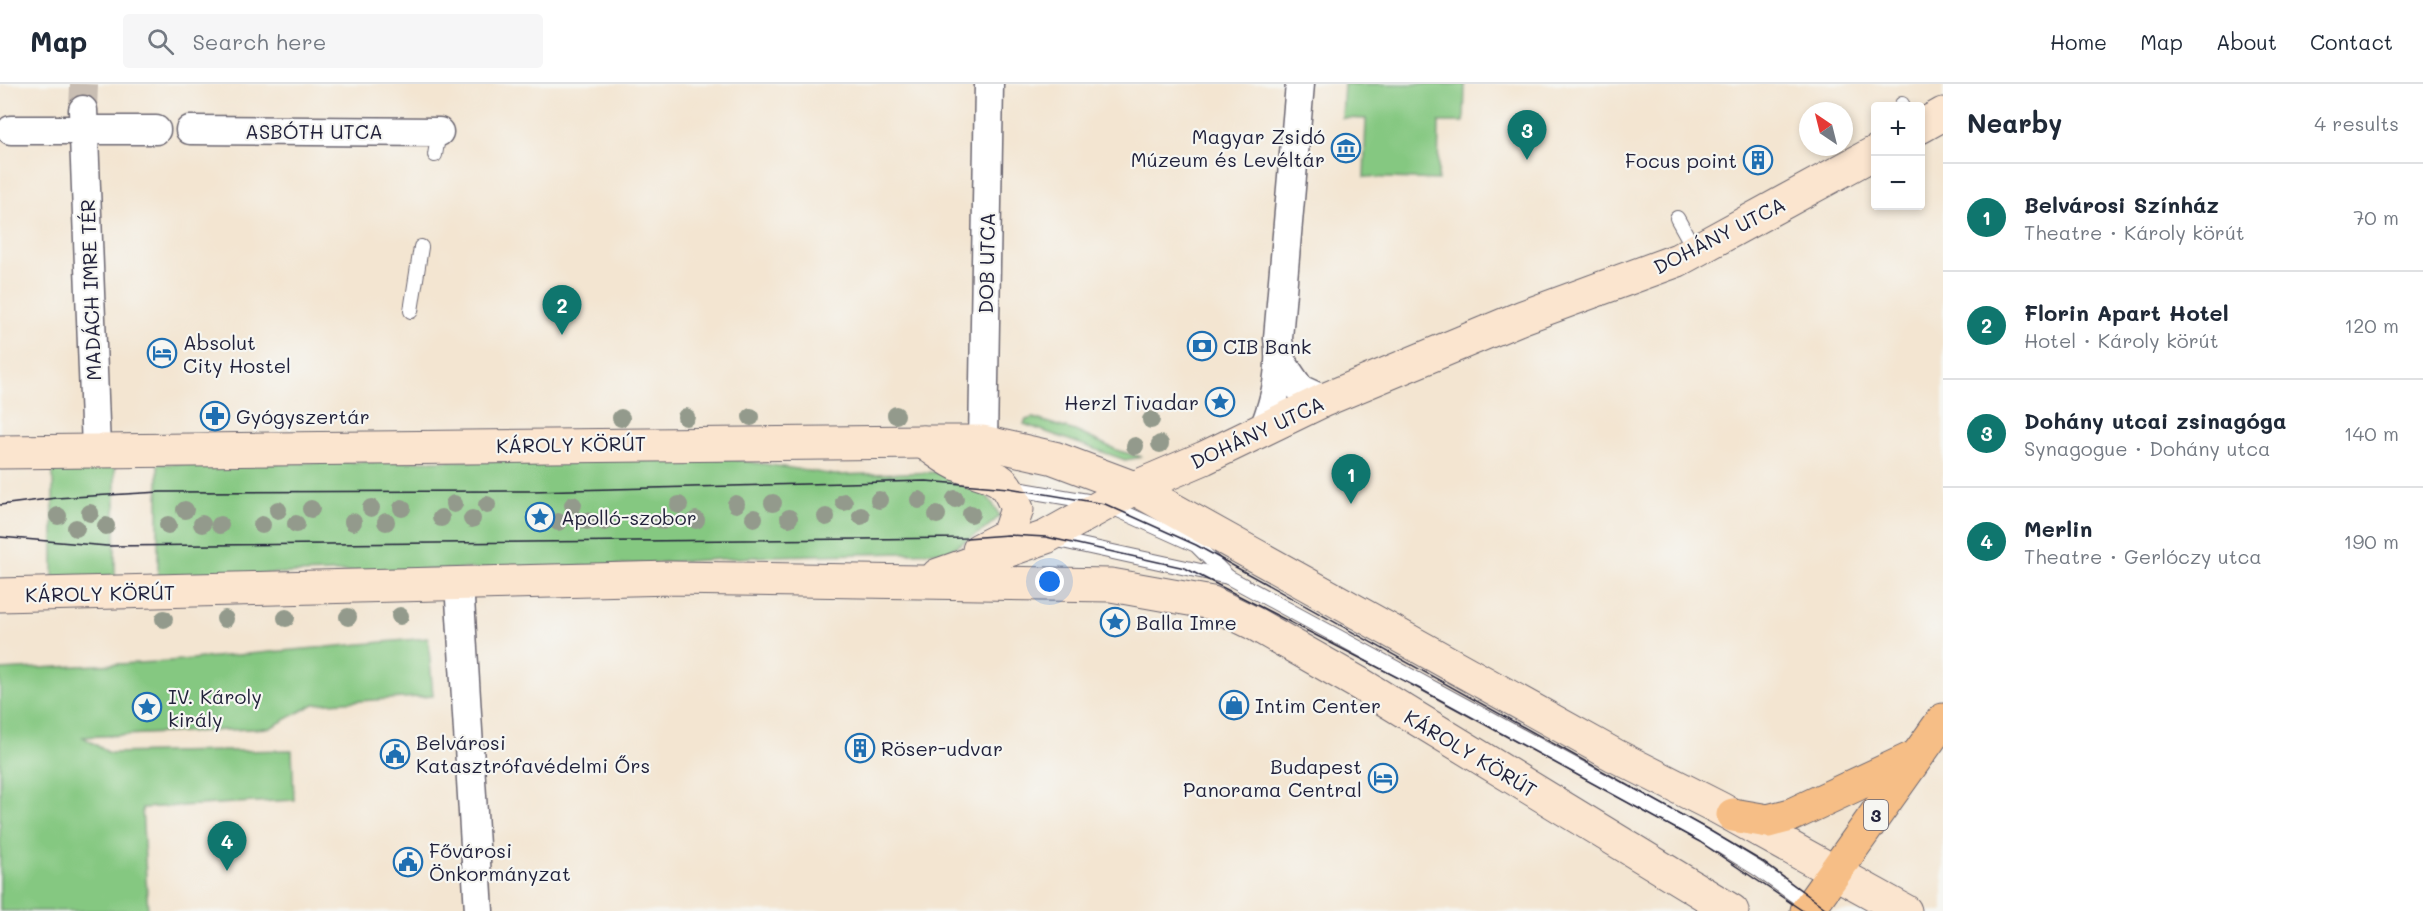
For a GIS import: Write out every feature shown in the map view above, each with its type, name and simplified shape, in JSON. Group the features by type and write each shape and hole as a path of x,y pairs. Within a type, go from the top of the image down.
{"main road":[{"path":"1925,113 1943,114"},
{"name":"DOHÁNY UTCA","path":"1134,488 1380,376 1402,354 1480,321 1523,317 1696,252 1871,154"},
{"path":"919,582 1008,535 1017,508 1009,488 992,475 960,465 922,442"},
{"name":"KÁROLY KÖRÚT","path":"0,452 96,449 983,442 1054,458 1134,488 1614,755 1733,815 1905,911"},
{"name":"KÁROLY KÖRÚT","path":"919,582 1046,537 1134,488"},
{"name":"KÁROLY KÖRÚT","path":"0,595 672,578 1111,585 1212,603 1360,684 1732,911"},
{"name":"3","path":"1811,909 1943,720"},
{"path":"1733,815 1768,821 1791,815 1917,757"}],"street":[{"name":"DOB UTCA","path":"983,442 989,84"},
{"path":"1264,428 1275,401 1281,361 1278,338 1300,84"},
{"path":"11,130 83,120 156,130"},
{"name":"MADÁCH IMRE TÉR","path":"83,120 96,449"},
{"name":"ASBÓTH UTCA","path":"190,130 437,143"},
{"path":"1281,361 1300,388 1324,400"},
{"path":"459,583 479,911"}],"lane":[{"path":"1677,218 1696,252"},
{"path":"411,311 421,247"},
{"name":"KÁROLY KÖRÚT","path":"1009,488 1106,504 1196,545 1228,577"},
{"name":"KÁROLY KÖRÚT","path":"1046,537 1228,577 1703,835 1758,869 1811,909"}],"green space":[{"path":"1344,84 1465,84 1464,122 1439,122 1438,180 1364,177 1366,119 1342,118"},
{"path":"1033,418 1075,431 1119,451 1142,457 1125,460 1024,424 1026,420"},
{"path":"725,458 835,475 944,472 967,474 991,501 1000,516 984,530 947,552 773,556 602,566 158,576 158,464"},
{"path":"53,464 115,464 115,579 53,579"},
{"path":"428,638 433,696 314,704 270,728 83,737 109,753 292,750 294,800 142,808 148,911 0,911 0,670 158,662"}],"tunnel":[{"path":"83,110 84,84"}],"tram line":[{"path":"0,505 56,498 160,492 532,491 926,481 1009,488 1105,504 1196,545 1707,829 1763,862 1829,911"},
{"path":"0,537 107,546 966,538 1008,535 1046,537 1185,568 1422,690 1700,842 1803,911"}],"place":[{"name":"Magyar Zsidó Múzeum és Levéltár","path":"1346,148"},
{"name":"Dohány utcai zsinagóga","path":"1527,160"},
{"name":"Focus point","path":"1758,160"},
{"name":"Florin Apart Hotel","path":"562,335"},
{"name":"CIB Bank","path":"1202,346"},
{"name":"Absolut City Hostel","path":"162,353"},
{"name":"Herzl Tivadar","path":"1220,402"},
{"name":"Gyógyszertár","path":"215,416"},
{"name":"Belvárosi Színház","path":"1351,504"},
{"name":"Apolló-szobor","path":"540,517"},
{"name":"Balla Imre","path":"1115,622"},
{"name":"Intim Center","path":"1234,705"},
{"name":"IV. Károly király","path":"147,707"},
{"name":"Röser-udvar","path":"860,748"},
{"name":"Belvárosi Katasztrófavédelmi Őrs","path":"395,754"},
{"name":"Budapest Panorama Central","path":"1383,778"},
{"name":"Fővárosi Önkormányzat","path":"408,862"},
{"name":"Merlin","path":"227,871"}]}
